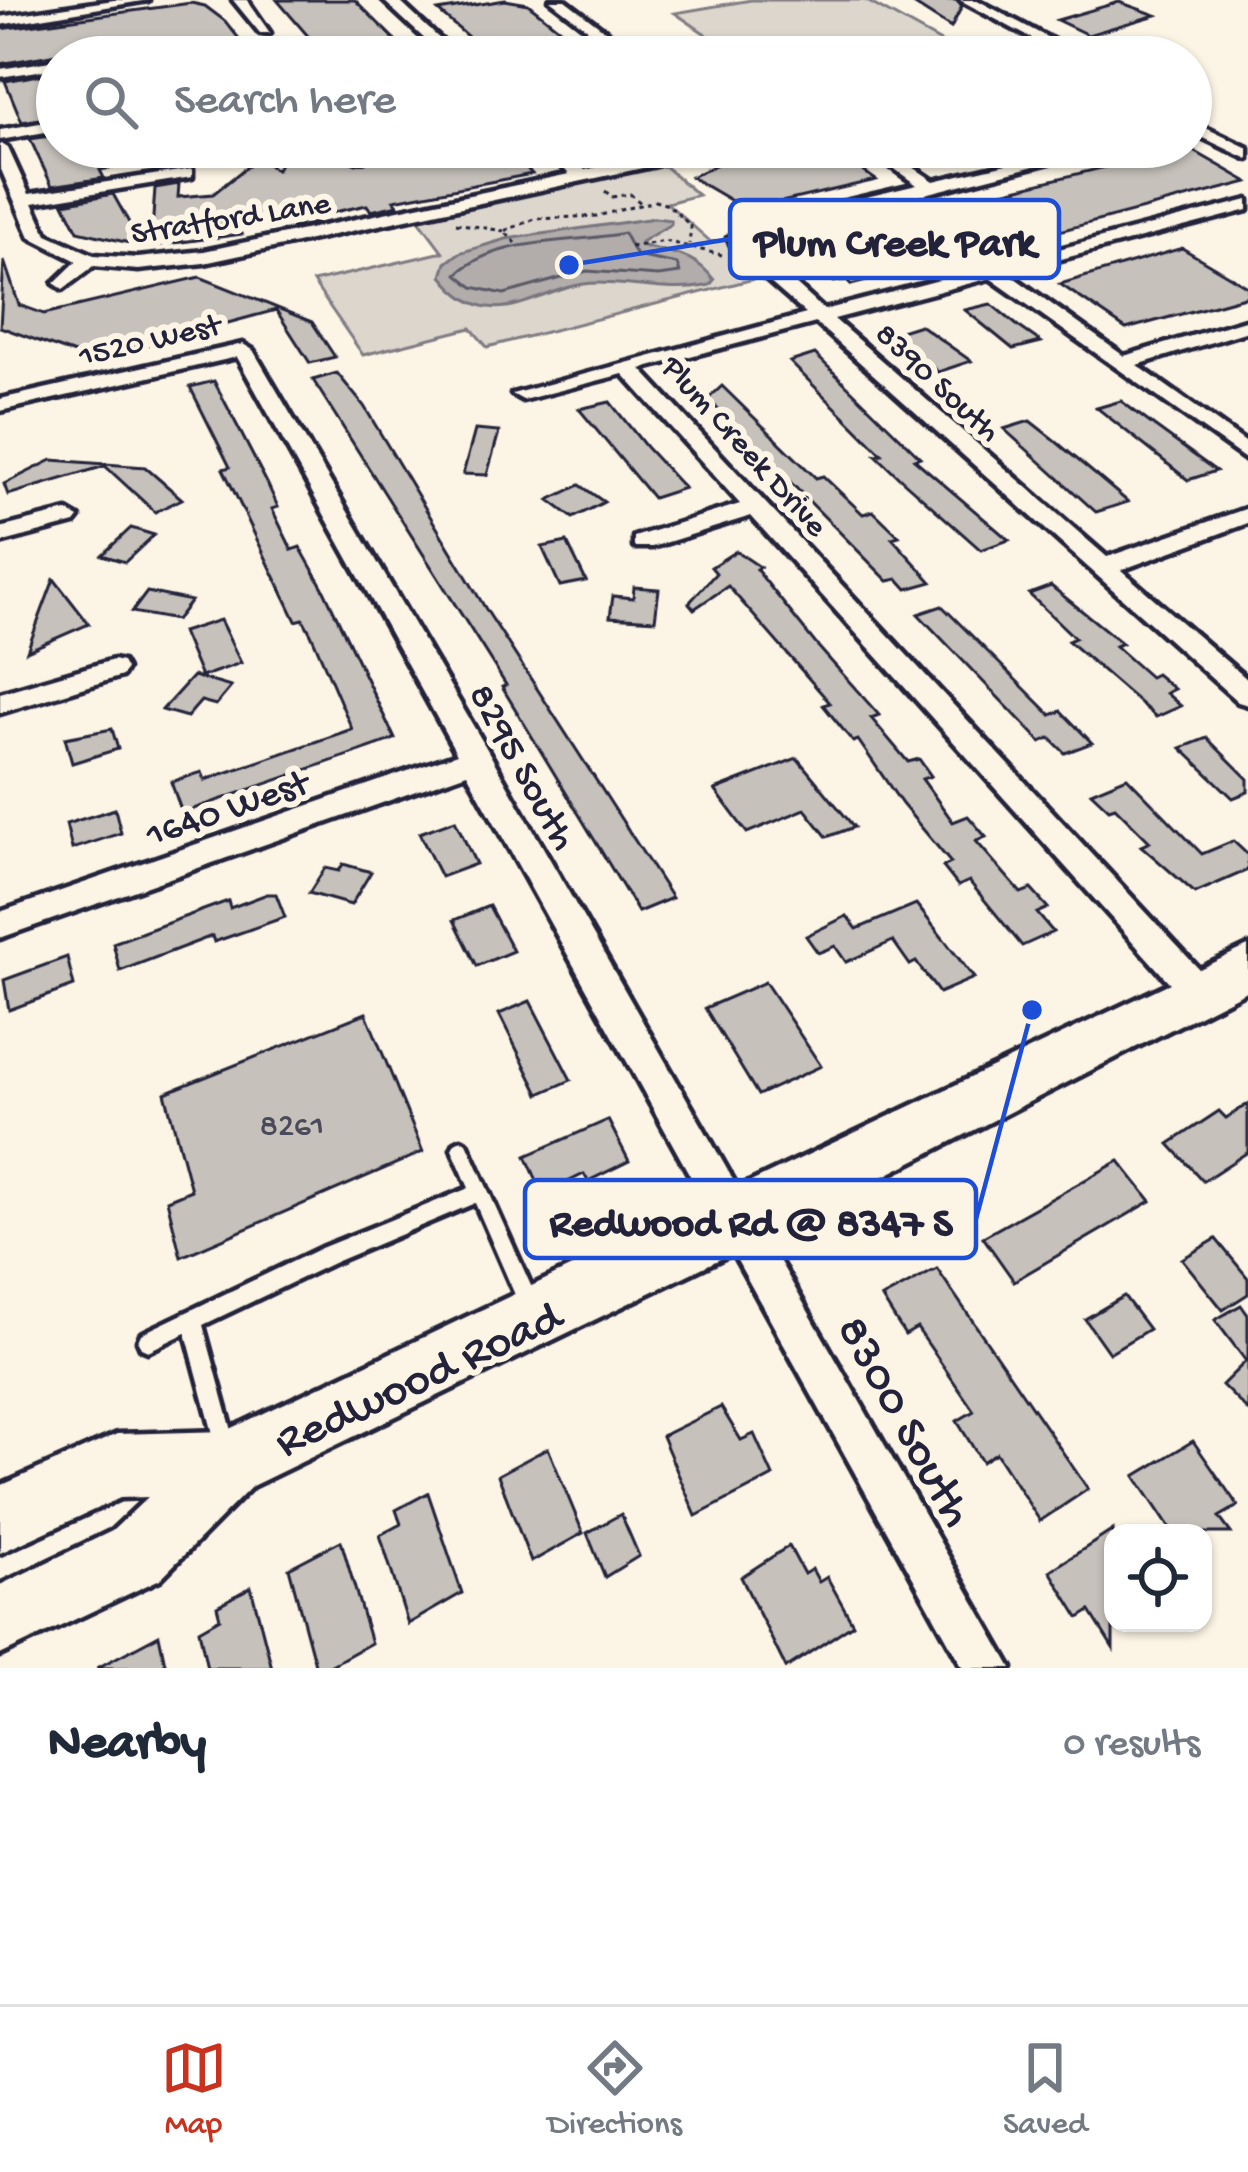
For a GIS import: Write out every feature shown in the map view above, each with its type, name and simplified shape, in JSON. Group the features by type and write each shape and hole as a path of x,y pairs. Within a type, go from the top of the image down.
{"main road":[{"name":"Redwood Road","path":"0,1621 136,1556 230,1463 736,1222 1223,979"},
{"name":"Redwood Road","path":"0,1520 117,1466 230,1463"}],"street":[{"path":"0,21 141,0"},
{"path":"240,0 265,30"},
{"path":"390,0 427,36"},
{"path":"558,0 605,36"},
{"path":"967,0 1036,36"},
{"path":"0,74 36,68"},
{"path":"0,135 36,129"},
{"path":"1212,136 1248,154"},
{"path":"0,148 38,237 90,260"},
{"path":"572,168 588,184"},
{"name":"Stratford Lane","path":"63,283 90,260 139,265 204,257 588,184 634,168"},
{"path":"903,168 931,187"},
{"path":"733,246 750,230 1011,168"},
{"path":"21,200 186,173"},
{"name":"Plum Creek Drive","path":"1223,979 756,507 627,366 1248,205"},
{"name":"8390 South","path":"733,246 821,316 1248,695"},
{"path":"993,272 1248,454"},
{"path":"1121,363 1248,326"},
{"name":"1520 West","path":"0,405 243,350"},
{"name":"8295 South","path":"243,350 478,758 736,1222"},
{"path":"523,394 627,366"},
{"path":"643,542 756,507"},
{"path":"1102,568 1248,515"},
{"path":"0,536 67,518"},
{"path":"0,703 113,669"},
{"name":"1640 West","path":"0,925 478,758"},
{"name":"8300 South","path":"736,1222 989,1668"}],"lane":[{"path":"461,1149 535,1318"},
{"path":"148,1341 328,1256 480,1192"},
{"path":"192,1320 230,1463"}],"path":[{"path":"588,184 612,197 630,194 641,203"},
{"path":"446,221 503,231 546,217 608,214 641,203 668,205 691,226 688,244"},
{"path":"503,231 516,244"},
{"path":"630,247 659,241 688,244 703,254 733,246"},
{"path":"507,246 523,242"}],"shaded area":[{"path":"751,0 865,0 930,36 708,36 675,13"},
{"path":"643,168 667,168 698,195 667,203 711,242 725,240 762,277 487,347 471,328 363,355 313,282 443,252 416,216"}],"water":[{"path":"655,218 671,220 671,224 641,242 643,246 691,259 714,280 710,285 576,285 499,308 461,296 442,276 446,263 459,253 506,239"}],"building":[{"path":"277,0 355,0 391,36 308,36"},
{"path":"505,0 528,4 569,36 467,36 438,11"},
{"path":"907,0 956,0 962,6 951,28"},
{"path":"1119,2 1156,15 1088,35 1057,20"},
{"path":"191,3 205,6 237,36 36,36 36,58 0,64 0,29"},
{"path":"36,76 36,120 22,122 5,81"},
{"path":"1212,161 1248,182 851,285 847,280 834,282 798,242 1101,168 1212,168"},
{"path":"44,168 111,168 100,170 104,178 52,186"},
{"path":"245,168 527,168 532,174 394,200 398,205 371,211 367,205 311,217 315,223 293,228 286,218 238,228 242,234 151,246 155,188 179,184 178,197 213,194"},
{"path":"709,168 859,168 876,180 747,210 691,177"},
{"path":"113,194 142,246 78,231 64,203"},
{"path":"1182,248 1248,287 1248,296 1126,329 1060,284"},
{"path":"4,261 19,305 44,314 200,277 312,322 335,357 310,363 276,310 91,360 0,327"},
{"path":"991,304 1041,342 1013,349 965,310"},
{"path":"920,325 971,361 938,372 891,334"},
{"path":"815,354 920,457 914,459 1009,540 981,550 901,479 790,362"},
{"path":"337,373 364,406 487,611 672,898 638,912 502,687 506,685 313,380"},
{"path":"214,381 267,483 278,507 272,509 292,550 300,547 323,588 395,739 182,813 171,782 202,772 205,780 352,729 311,634 303,619 296,621 223,469 230,467 190,387"},
{"path":"722,386 816,478 823,476 863,514 873,511 899,536 892,538 932,582 907,589 898,579 888,581 708,399"},
{"path":"1121,401 1216,471 1188,480 1097,408"},
{"path":"610,402 684,488 653,498 579,409"},
{"path":"1030,421 1128,502 1096,512 1004,429"},
{"path":"475,430 499,432 487,475 463,474"},
{"path":"52,460 145,467 182,499 155,512 105,466 8,495 4,484"},
{"path":"580,485 604,502 573,518 549,500"},
{"path":"131,528 154,535 125,562 102,555"},
{"path":"567,542 586,581 560,586 542,547"},
{"path":"736,551 760,567 756,569 815,643 879,715 871,718 908,762 919,759 931,776 922,779 953,822 968,816 986,837 976,841 1021,893 1031,889 1048,908 1037,913 1053,932 1022,946 969,881 958,886 943,867 951,863 858,740 853,742 823,705 830,703 728,586 694,609 689,603 716,573 711,567"},
{"path":"54,579 89,624 27,651"},
{"path":"1051,586 1122,643 1115,646 1150,677 1156,674 1174,689 1166,693 1181,706 1156,717 1068,641 1075,638 1029,594"},
{"path":"634,587 659,589 655,620 610,617 613,596 633,598"},
{"path":"147,592 191,601 176,620 132,612"},
{"path":"942,606 1051,715 1061,711 1092,743 1065,753 1050,738 1041,742 918,614"},
{"path":"220,620 241,663 201,677 182,632"},
{"path":"193,676 231,687 216,705 201,701 187,717 162,710"},
{"path":"112,729 118,749 72,763 65,738"},
{"path":"1207,738 1248,779 1248,792 1233,798 1181,748"},
{"path":"797,758 854,827 827,837 805,809 747,833 715,790"},
{"path":"1127,777 1202,854 1233,841 1248,855 1248,870 1195,893 1141,846 1150,842 1115,807 1109,809 1091,792"},
{"path":"115,809 121,833 72,849 66,824"},
{"path":"455,820 476,864 441,877 419,833"},
{"path":"343,864 371,872 351,905 309,893 325,868 339,871"},
{"path":"276,894 285,917 214,942 212,936 120,971 113,943 228,901 230,908"},
{"path":"916,904 974,978 939,993 893,941 846,962 835,946 818,953 806,936 847,916 857,929"},
{"path":"489,906 513,951 477,966 454,920"},
{"path":"67,957 74,986 9,1010 4,980"},
{"path":"765,982 821,1066 758,1095 705,1008"},
{"path":"530,1001 571,1080 539,1094 499,1014"},
{"path":"366,1013 423,1152 181,1257 167,1200 191,1190 165,1093"},
{"path":"1248,1104 1248,1152 1203,1181 1169,1144 1219,1111 1226,1118"},
{"path":"608,1120 629,1161 588,1181 584,1174 543,1194 526,1156"},
{"path":"1119,1161 1151,1201 1014,1281 983,1237"},
{"path":"1216,1239 1248,1278 1248,1294 1223,1310 1182,1259"},
{"path":"937,1269 1088,1489 1040,1521 996,1453 982,1462 957,1421 974,1411 917,1328 905,1335 882,1298"},
{"path":"1124,1296 1149,1329 1109,1353 1085,1319"},
{"path":"1241,1305 1248,1315 1248,1411 1222,1385 1246,1361 1215,1320"},
{"path":"721,1407 741,1440 754,1434 773,1476 696,1516 662,1436"},
{"path":"1193,1441 1238,1506 1219,1517 1231,1533 1212,1533 1212,1524 1167,1524 1135,1476"},
{"path":"548,1448 583,1533 531,1562 498,1475"},
{"path":"428,1493 462,1593 408,1624 380,1535 401,1524 396,1510"},
{"path":"621,1514 639,1556 605,1577 587,1533"},
{"path":"1104,1536 1104,1632 1113,1632 1113,1648 1090,1611 1079,1618 1050,1571"},
{"path":"341,1541 371,1643 326,1668 316,1668 289,1568"},
{"path":"789,1546 804,1574 812,1569 819,1582 827,1577 853,1624 786,1668 741,1577"},
{"path":"251,1587 272,1668 207,1668 199,1630 220,1618 217,1606"},
{"path":"159,1635 166,1668 97,1668"}],"place":[{"name":"Plum Creek Park","path":"569,265"},
{"name":"Redwood Rd @ 8347 S","path":"1032,1010"}]}
